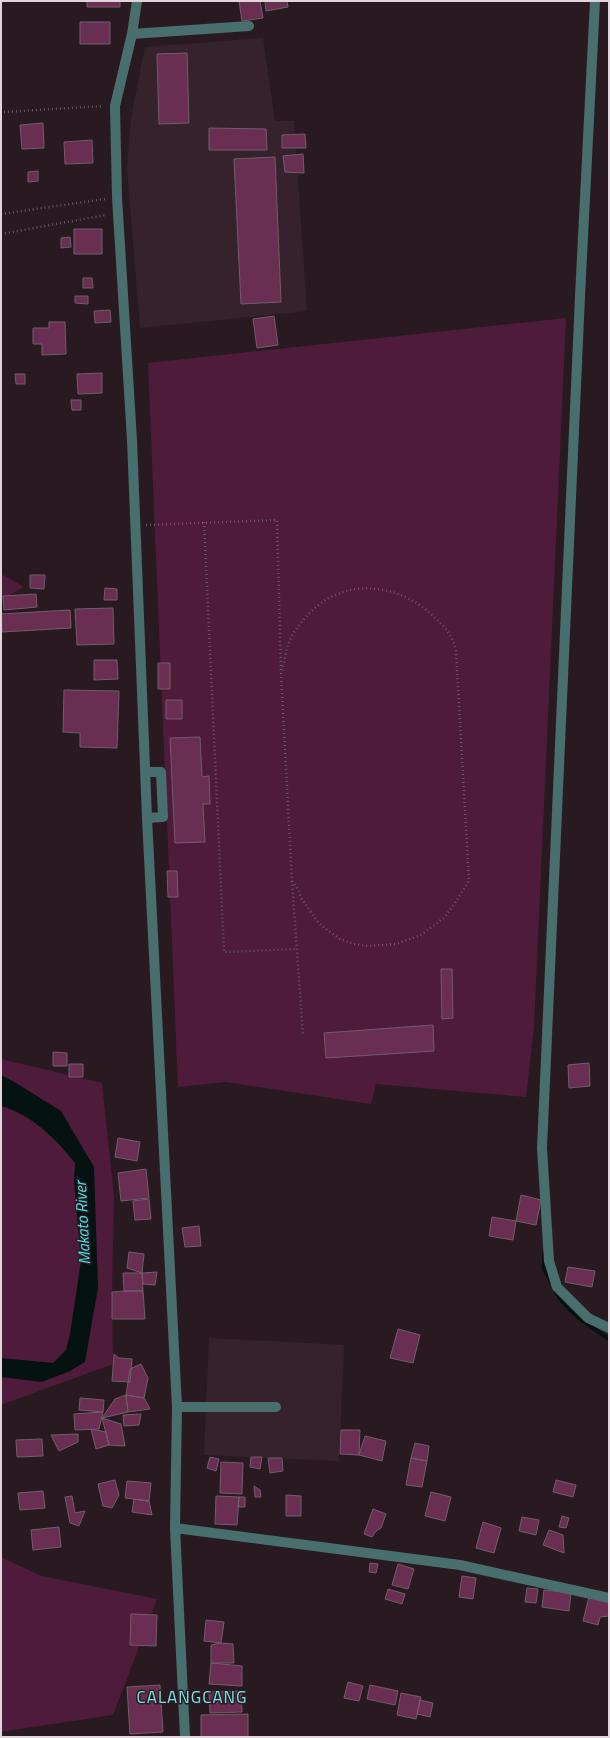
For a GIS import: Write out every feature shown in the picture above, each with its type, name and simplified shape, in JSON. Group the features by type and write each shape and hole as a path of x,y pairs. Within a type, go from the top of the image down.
{"street":[{"path":"137,1 132,34 115,106 117,198 132,440 147,818 177,1407 175,1528 185,1737"},
{"path":"595,1 580,296 542,1148 549,1261 557,1287 588,1318 609,1328"},
{"path":"132,34 249,26"},
{"path":"145,772 161,772 163,816 147,818"},
{"path":"177,1407 276,1407"},
{"path":"175,1528 460,1565 609,1598"}],"path":[{"path":"4,112 115,106"},
{"path":"1,214 117,198"},
{"path":"1,234 118,212"},
{"path":"143,525 278,520 281,674 292,881 303,1035"},
{"path":"204,522 224,952 297,949"},
{"path":"281,674 288,645 294,632 315,607 333,596 345,591 372,588 398,593 420,605 440,622 454,641 456,651 470,881 445,917 421,935 396,944 369,946 354,944 340,939 327,930 318,922 301,898 299,890 292,881"}],"shaded area":[{"path":"263,38 275,121 294,121 307,311 140,328 127,168 131,118 145,47"},
{"path":"566,318 534,1026 526,1097 376,1084 371,1104 225,1082 178,1087 148,363"},
{"path":"1,574 24,587 1,600"},
{"path":"1,1059 102,1083 114,1197 112,1292 113,1364 1,1405"},
{"path":"209,1338 344,1345 339,1461 204,1455"},
{"path":"1,1557 41,1576 157,1599 113,1715 1,1731"}],"water":[{"name":"Makato River","path":"1,1075 61,1111 94,1167 98,1288 85,1362 70,1371 42,1382 1,1377 1,1358 53,1363 66,1350 70,1334 81,1261 74,1181 75,1163 60,1145 33,1121 1,1106"}],"building":[{"path":"87,1 120,1 120,7 87,7"},
{"path":"239,1 260,1 263,18 242,21"},
{"path":"265,1 287,1 288,7 266,11"},
{"path":"80,22 110,22 110,44 80,44"},
{"path":"187,53 189,123 159,124 157,54"},
{"path":"43,123 44,148 22,149 20,125"},
{"path":"209,128 266,129 267,150 209,150"},
{"path":"305,134 306,148 282,148 282,135"},
{"path":"92,140 93,163 65,164 64,142"},
{"path":"303,154 304,173 285,172 283,156"},
{"path":"275,157 281,302 241,304 234,159"},
{"path":"38,171 38,181 28,182 28,172"},
{"path":"74,229 102,229 102,254 74,254"},
{"path":"70,237 71,247 61,248 61,238"},
{"path":"83,278 92,278 93,288 83,288"},
{"path":"75,296 88,296 88,304 75,303"},
{"path":"110,310 111,322 95,323 94,311"},
{"path":"274,316 278,345 257,348 253,319"},
{"path":"49,322 65,322 66,354 42,355 42,344 33,344 33,328 49,328"},
{"path":"102,373 102,393 78,394 77,374"},
{"path":"15,374 25,374 25,384 16,384"},
{"path":"71,400 81,400 81,410 72,410"},
{"path":"30,575 45,575 44,589 30,588"},
{"path":"105,588 117,589 117,600 104,600"},
{"path":"36,594 37,607 4,610 3,596"},
{"path":"113,608 114,644 77,645 75,609"},
{"path":"70,610 71,628 2,632 1,614"},
{"path":"94,660 117,660 118,679 94,680"},
{"path":"158,663 170,663 170,689 158,689"},
{"path":"64,690 119,691 117,748 80,747 80,733 63,732"},
{"path":"166,700 182,700 182,719 166,719"},
{"path":"200,737 202,777 209,776 210,804 203,804 205,842 175,843 170,738"},
{"path":"167,871 177,871 178,897 168,897"},
{"path":"441,969 452,969 453,1018 442,1019"},
{"path":"433,1025 434,1051 326,1058 324,1033"},
{"path":"53,1052 67,1053 67,1066 53,1066"},
{"path":"589,1063 590,1086 569,1088 568,1065"},
{"path":"69,1064 83,1064 83,1077 69,1077"},
{"path":"118,1138 140,1142 137,1161 115,1157"},
{"path":"146,1169 149,1198 121,1201 118,1173"},
{"path":"521,1195 541,1200 536,1225 516,1221"},
{"path":"149,1199 151,1219 135,1220 133,1201"},
{"path":"492,1217 516,1221 513,1240 489,1236"},
{"path":"199,1226 201,1246 185,1247 182,1228"},
{"path":"129,1252 144,1254 142,1273 127,1268"},
{"path":"568,1267 595,1271 592,1287 565,1282"},
{"path":"157,1272 155,1285 143,1284 142,1273"},
{"path":"123,1273 142,1273 143,1291 124,1291"},
{"path":"143,1291 145,1319 112,1319 112,1292"},
{"path":"398,1329 420,1335 413,1363 390,1358"},
{"path":"114,1354 119,1358 132,1359 130,1382 112,1381"},
{"path":"141,1364 148,1378 144,1398 126,1395 130,1369"},
{"path":"126,1395 144,1398 150,1409 128,1412"},
{"path":"126,1395 128,1412 102,1418 115,1399"},
{"path":"80,1398 104,1400 103,1412 79,1410"},
{"path":"103,1412 99,1429 75,1430 74,1414"},
{"path":"141,1414 139,1425 124,1426 123,1415"},
{"path":"102,1418 121,1424 125,1446 109,1445"},
{"path":"91,1429 106,1432 109,1445 96,1449"},
{"path":"341,1430 360,1430 359,1455 340,1454"},
{"path":"78,1434 78,1442 59,1451 51,1435"},
{"path":"365,1436 386,1441 382,1461 359,1455"},
{"path":"42,1439 43,1456 17,1457 16,1440"},
{"path":"415,1443 429,1446 427,1461 411,1458"},
{"path":"210,1457 219,1459 216,1471 207,1468"},
{"path":"251,1457 262,1457 260,1469 250,1467"},
{"path":"268,1458 282,1458 283,1471 270,1473"},
{"path":"411,1458 427,1461 422,1487 406,1485"},
{"path":"221,1462 243,1463 242,1494 220,1493"},
{"path":"115,1480 119,1495 112,1508 103,1506 98,1484"},
{"path":"556,1480 576,1485 573,1497 553,1492"},
{"path":"127,1481 151,1483 149,1501 125,1498"},
{"path":"254,1486 260,1490 261,1497 255,1497"},
{"path":"43,1491 45,1508 20,1510 18,1493"},
{"path":"431,1492 451,1497 445,1521 425,1516"},
{"path":"286,1495 301,1496 301,1516 286,1516"},
{"path":"72,1496 75,1513 85,1511 79,1526 70,1523 65,1497"},
{"path":"216,1496 239,1497 237,1525 215,1524"},
{"path":"239,1497 245,1497 245,1507 238,1507"},
{"path":"134,1499 149,1501 152,1515 132,1512"},
{"path":"373,1509 386,1514 381,1528 376,1531 372,1537 364,1534"},
{"path":"562,1516 569,1518 566,1528 559,1527"},
{"path":"522,1517 539,1520 536,1535 519,1531"},
{"path":"483,1522 501,1528 494,1553 476,1548"},
{"path":"59,1527 61,1547 33,1550 31,1530"},
{"path":"549,1530 563,1535 564,1553 543,1545"},
{"path":"370,1563 378,1564 376,1573 369,1572"},
{"path":"398,1564 414,1569 408,1589 392,1585"},
{"path":"462,1576 476,1578 473,1599 459,1597"},
{"path":"527,1588 538,1589 536,1603 525,1602"},
{"path":"388,1589 405,1594 402,1604 385,1599"},
{"path":"544,1590 571,1593 569,1611 542,1607"},
{"path":"589,1597 609,1602 609,1616 600,1617 598,1625 583,1621"},
{"path":"131,1614 157,1615 156,1646 130,1645"},
{"path":"206,1620 224,1622 221,1643 204,1641"},
{"path":"221,1643 233,1644 234,1663 211,1663 211,1645"},
{"path":"211,1663 242,1666 242,1686 209,1684"},
{"path":"348,1682 363,1686 359,1701 344,1698"},
{"path":"160,1685 163,1732 130,1734 127,1687"},
{"path":"370,1685 398,1691 395,1705 367,1699"},
{"path":"241,1691 242,1712 210,1713 209,1692"},
{"path":"401,1693 421,1697 416,1719 397,1715"},
{"path":"420,1700 433,1703 430,1717 417,1714"},
{"path":"248,1714 248,1737 201,1737 201,1715"}],"waterway":[{"path":"544,1253 544,1269 551,1282"},
{"path":"556,1292 566,1306 587,1324 609,1339"}],"district":[{"name":"CALANGCANG","path":"192,1697"}]}
